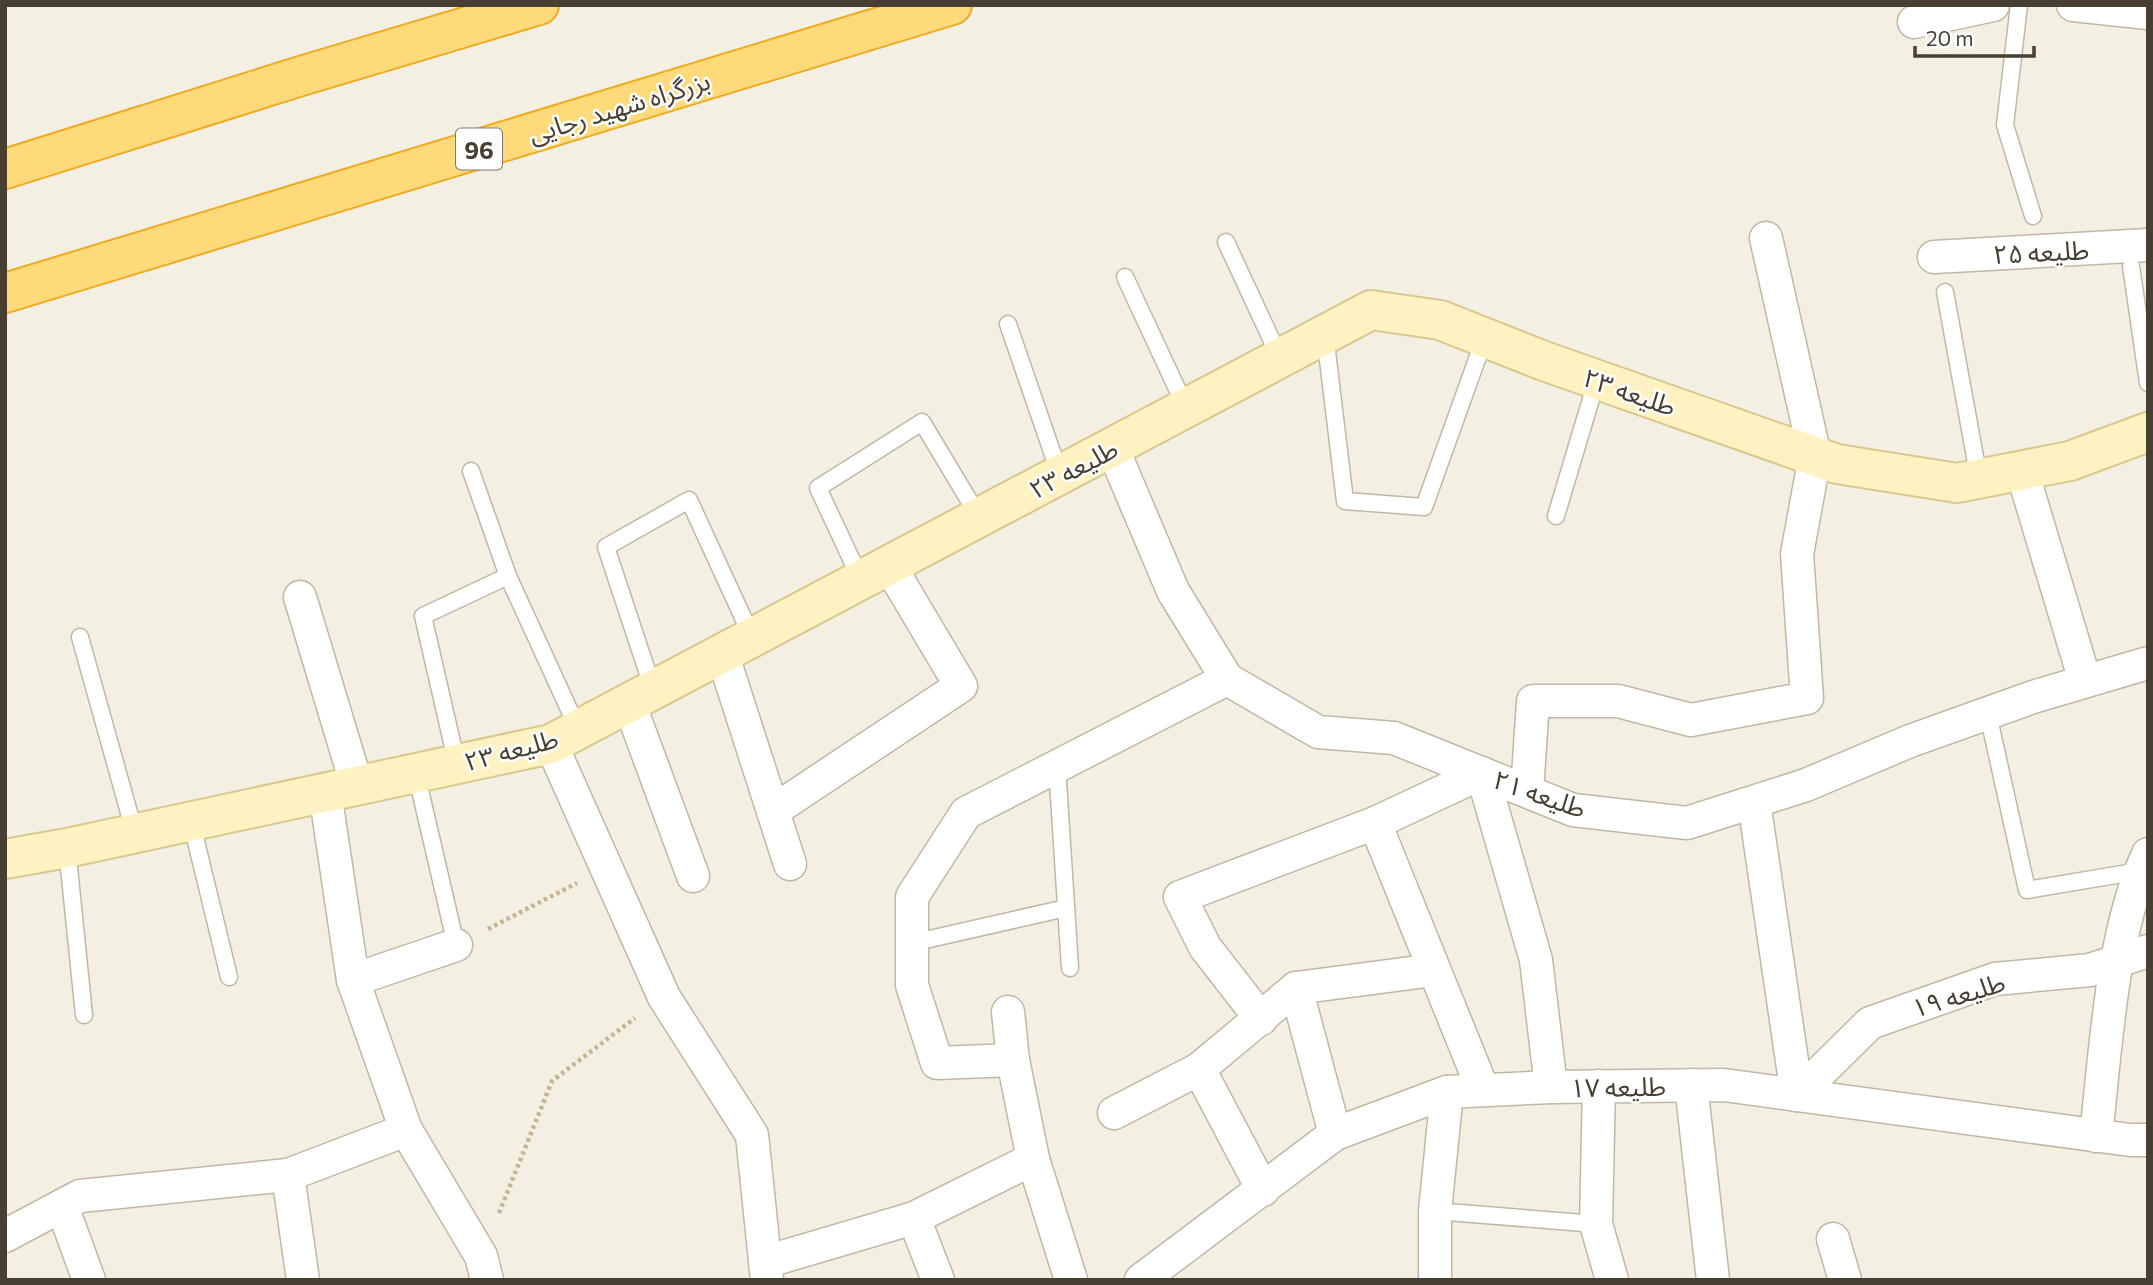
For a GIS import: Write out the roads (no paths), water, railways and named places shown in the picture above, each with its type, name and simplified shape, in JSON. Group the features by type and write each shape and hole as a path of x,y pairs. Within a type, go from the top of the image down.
{"highway":[{"path":"5,169 539,5"},
{"name":"بزرگراه شهید رجایی","path":"5,293 952,5"}],"main road":[{"name":"طلیعه ۲۳","path":"5,859 135,834 457,764 565,736 1371,310 1440,320 1837,464 1956,483 2070,461 2148,432"}],"street":[{"path":"1914,22 1993,5"},
{"path":"2073,5 2148,13"},
{"path":"1527,791 1533,701 1618,701 1691,720 1807,698 1797,554 1815,456 1766,238"},
{"name":"طلیعه ۲۵","path":"1934,257 2139,256"},
{"name":"طلیعه ۲۱","path":"1112,447 1173,591 1227,679 1318,732 1394,738 1573,810 1686,822 1806,785 1910,741 1988,713 2148,663"},
{"path":"2022,471 2085,681"},
{"path":"773,811 961,686 875,572"},
{"path":"300,597 341,789 353,980 406,1130 484,1268"},
{"path":"737,645 773,811 790,864"},
{"path":"1013,1060 937,1063 912,985 912,897 966,813 1227,679"},
{"path":"641,696 693,876"},
{"path":"565,736 606,868 664,997 752,1135 766,1271 914,1219 1033,1159"},
{"path":"1261,1019 1205,947 1180,897 1375,822 1482,773 1536,960 1551,1087"},
{"path":"1754,802 1797,1095"},
{"path":"1375,822 1483,1090"},
{"path":"2096,1136 2117,961 2144,863"},
{"path":"353,980 456,945"},
{"name":"طلیعه ۱۹","path":"1797,1095 1870,1023 1995,979 2090,970 2148,951"},
{"path":"1114,1113 1199,1069 1296,988 1434,970"},
{"path":"1296,988 1335,1134"},
{"path":"1009,1012 1013,1060 1033,1159 1071,1280"},
{"path":"1199,1069 1263,1189"},
{"path":"1691,1084 1713,1280"},
{"name":"طلیعه ۱۷","path":"1142,1280 1335,1134 1447,1092 1724,1084 2096,1136 2148,1140"},
{"path":"1599,1086 1595,1224 1612,1280"},
{"path":"1435,1280 1435,1211 1447,1092"},
{"path":"5,1236 80,1196 288,1175 406,1130"},
{"path":"288,1175 303,1280"},
{"path":"62,1206 89,1280"},
{"path":"914,1219 938,1280"},
{"path":"1833,1239 1845,1280"}],"lane":[{"path":"2019,5 2005,125 2033,216"},
{"path":"1226,242 1280,358"},
{"path":"2139,256 2148,383"},
{"path":"1125,277 1186,408"},
{"path":"1945,292 1979,478"},
{"path":"1009,324 1059,475"},
{"path":"1325,335 1345,502 1424,507 1485,337"},
{"path":"1556,516 1597,379"},
{"path":"875,572 818,488 922,422 979,517"},
{"path":"471,471 565,736"},
{"path":"641,696 606,547 688,499 737,645"},
{"path":"457,764 423,616 508,576"},
{"path":"80,637 135,834"},
{"path":"1988,713 2027,890 2144,863"},
{"path":"1057,766 1070,968"},
{"path":"416,773 456,945"},
{"path":"191,821 229,978"},
{"path":"67,848 84,1015"},
{"path":"912,943 1066,908"},
{"path":"1435,1211 1595,1224"}]}
